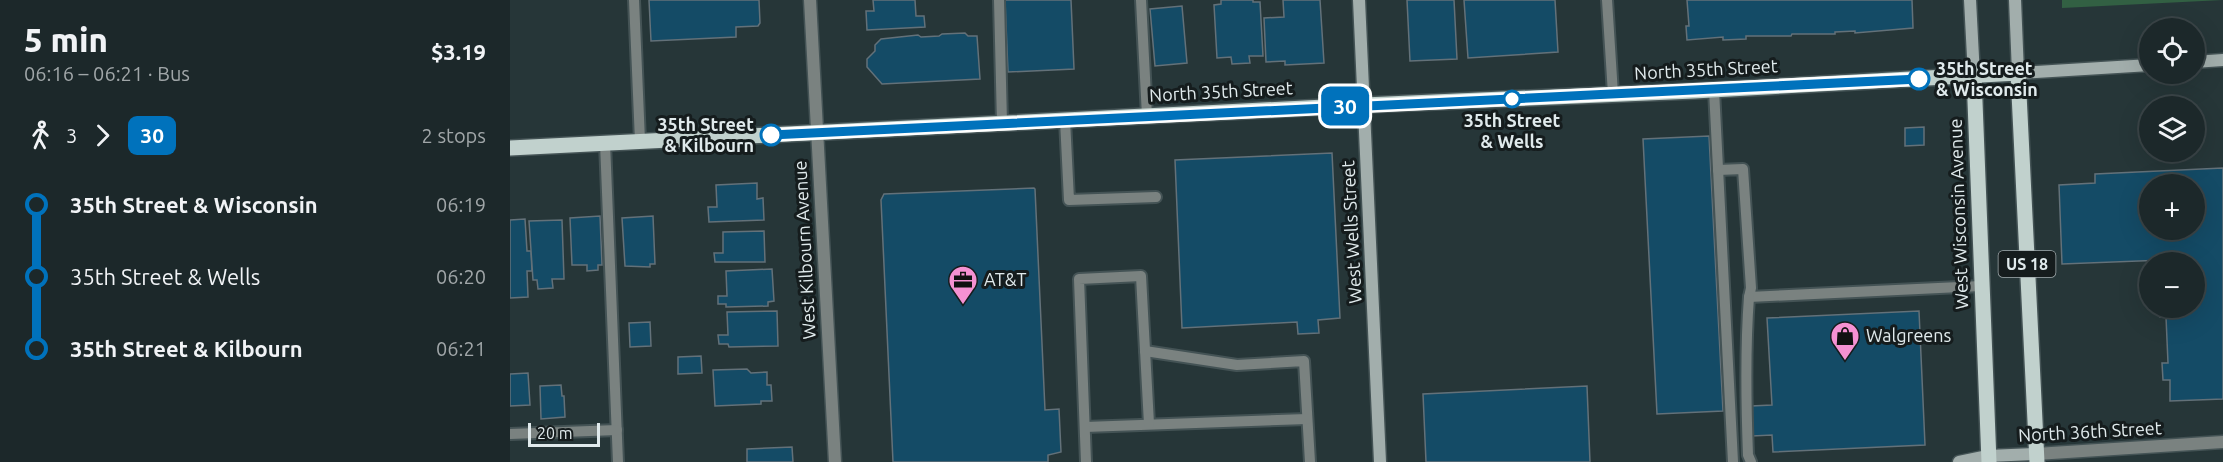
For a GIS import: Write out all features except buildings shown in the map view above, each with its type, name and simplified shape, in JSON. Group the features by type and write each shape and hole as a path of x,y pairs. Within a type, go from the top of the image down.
{"main road":[{"name":"North 35th Street","path":"510,148 2018,74"},
{"name":"US 18","path":"2018,74 2037,458"},
{"name":"West Wisconsin Avenue","path":"1974,76 1988,459"}],"street":[{"name":"West Kilbourn Avenue","path":"810,0 835,462"},
{"name":"West Wells Street","path":"1359,0 1380,462"},
{"name":"West Wisconsin Avenue","path":"1970,0 1974,76"},
{"path":"2014,0 2018,74"},
{"path":"2205,61 2223,60"},
{"name":"North 35th Street","path":"2018,74 2139,66"},
{"name":"North 36th Street","path":"1959,462 2037,458 2223,442"}],"lane":[{"path":"634,0 640,141"},
{"path":"999,0 1002,123"},
{"path":"1141,0 1148,116"},
{"path":"1607,0 1613,94"},
{"path":"1714,90 1733,462"},
{"path":"1065,120 1069,200 1156,197"},
{"path":"606,143 618,462"},
{"path":"1718,170 1743,169 1751,288 1746,360 1750,458"},
{"path":"1086,462 1079,279 1141,276 1149,424"},
{"path":"1749,297 1981,286"},
{"path":"1145,351 1237,365 1304,361 1310,462"},
{"path":"1085,427 1307,418"},
{"path":"510,434 617,430"}],"green space":[{"path":"2062,0 2223,0 2062,8"}],"bus line":[{"name":"30","path":"771,135 1919,79"}],"place":[{"name":"35th Street & Wisconsin","path":"1919,79"},
{"name":"35th Street & Wells","path":"1512,99"},
{"name":"35th Street & Kilbourn","path":"771,135"},
{"name":"AT&T","path":"963,306"},
{"name":"Walgreens","path":"1845,362"}]}
